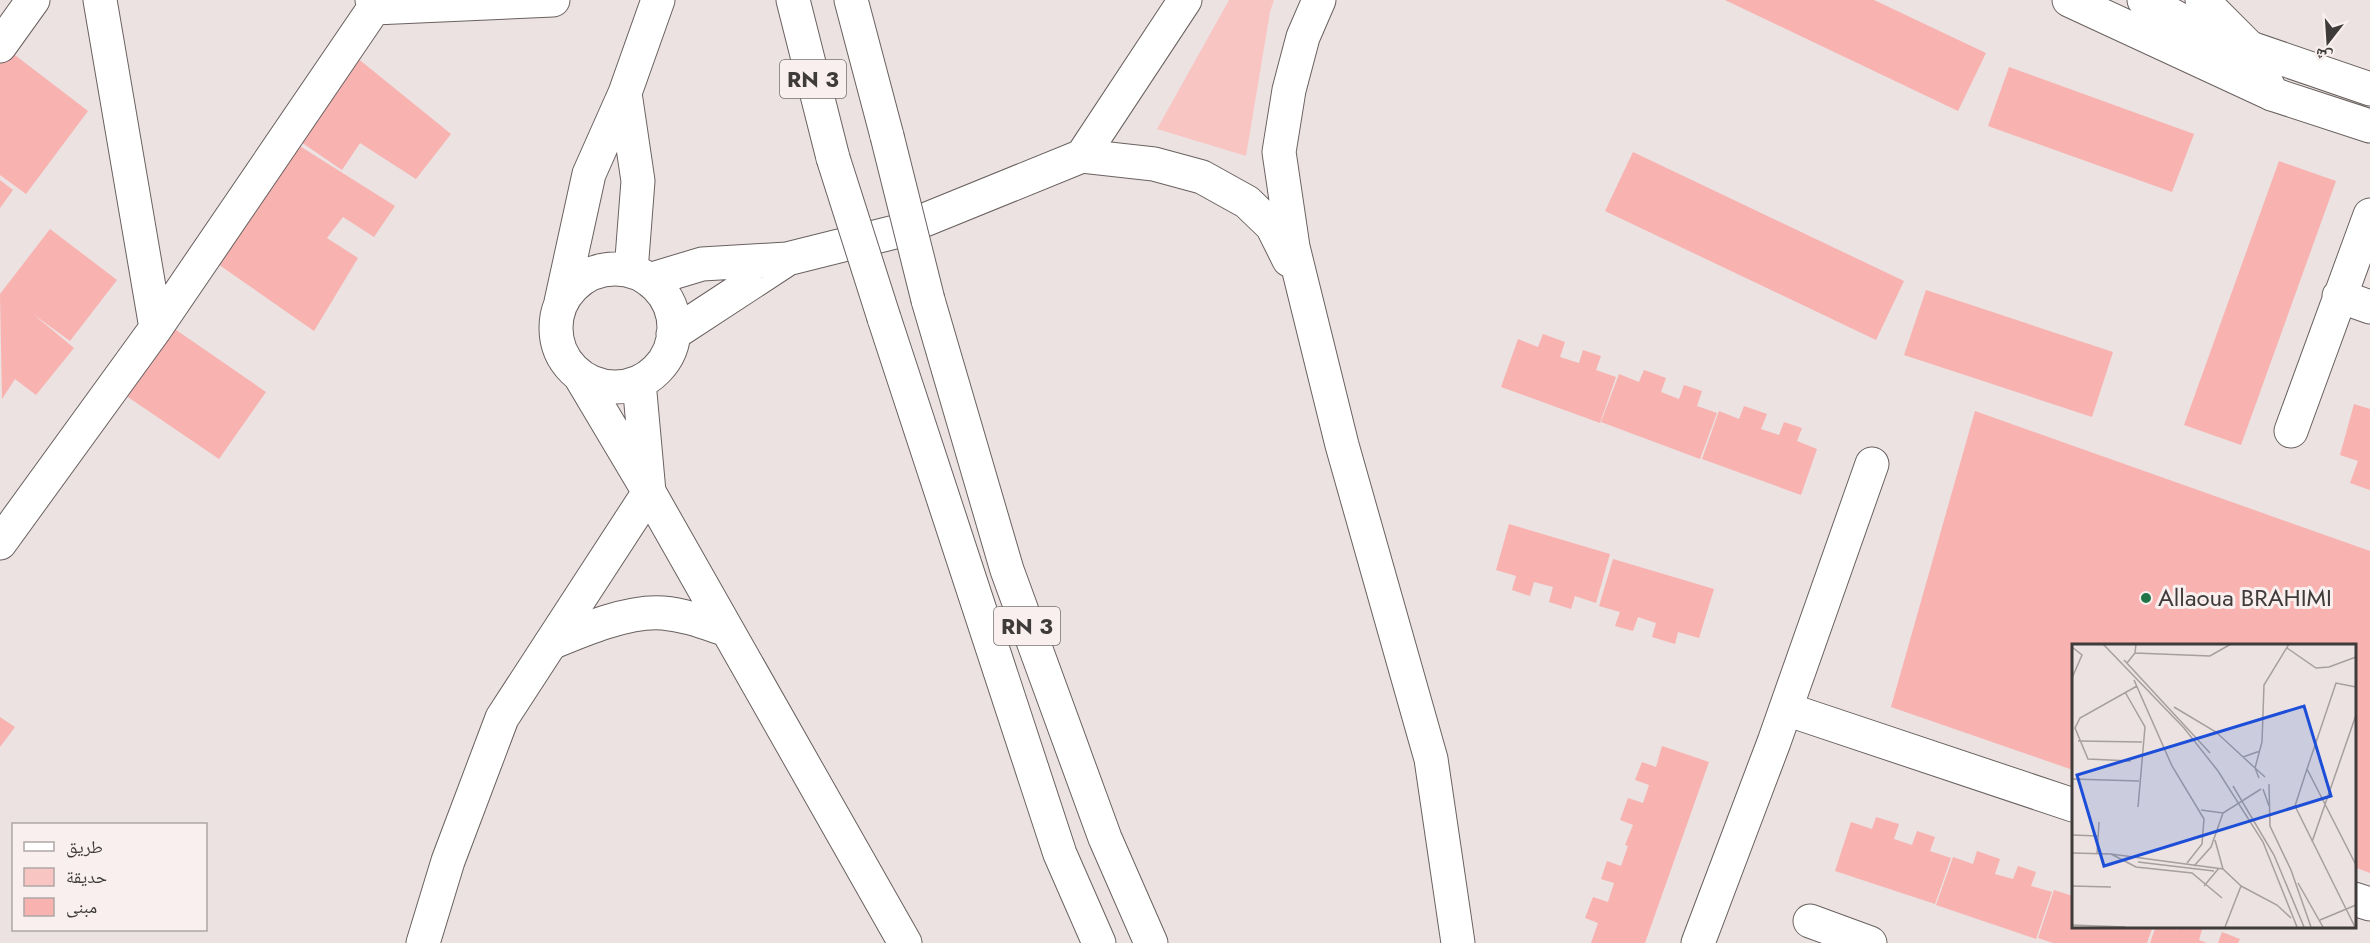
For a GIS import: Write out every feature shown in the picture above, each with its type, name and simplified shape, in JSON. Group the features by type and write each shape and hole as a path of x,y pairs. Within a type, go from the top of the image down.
{"main road":[{"path":"0,46 33,0"},
{"path":"100,0 156,328"},
{"path":"0,543 156,328 373,4 553,0"},
{"path":"658,0 625,93 589,174 555,322 557,342 566,361 580,376 649,492 905,943"},
{"name":"RN 3","path":"793,0 833,159 884,318 1060,854 1099,943"},
{"name":"RN 3","path":"851,0 888,136 928,300 1007,570 1105,838 1151,943"},
{"path":"1082,156 1185,0"},
{"path":"1319,0 1303,37 1289,90 1280,152 1293,247 1342,445 1431,759 1458,943"},
{"path":"2069,0 2272,94 2370,126"},
{"path":"2144,0 2201,31 2370,89"},
{"path":"2202,0 2250,48 2272,94"},
{"path":"580,376 598,385 619,387 639,382 656,370 668,354 674,334 672,314 664,295 640,275 638,181 625,93"},
{"path":"561,302 573,285 590,274 610,269 640,275 702,264 787,259 895,232 1082,156 1154,164 1202,177 1247,202 1272,226 1288,258 1312,323"},
{"path":"2291,431 2370,215"},
{"path":"674,334 787,259"},
{"path":"2339,296 2370,307"},
{"path":"423,943 448,861 502,718 649,492 639,382"},
{"path":"1698,943 1786,709 1872,464"},
{"path":"551,644 614,619 661,612 688,617 727,630"},
{"path":"1786,709 2072,805"},
{"path":"2355,899 2370,904"},
{"path":"1810,921 1870,943"}],"green space":[{"path":"1229,0 1274,0 1270,12 1246,156 1157,129"}],"building":[{"path":"1725,0 1874,0 1986,53 1958,111"},
{"path":"7,49 88,111 26,194 0,175 0,60"},
{"path":"356,57 451,134 416,179 360,143 342,170 298,140"},
{"path":"2009,67 2194,134 2172,192 1988,126"},
{"path":"295,143 395,206 374,237 343,217 327,238 358,258 314,331 215,262"},
{"path":"1633,152 1904,281 1876,340 1605,211"},
{"path":"2279,161 2336,181 2241,445 2184,425"},
{"path":"0,180 13,190 0,208"},
{"path":"50,229 117,280 70,341 33,314 74,348 36,395 15,379 2,399 0,294"},
{"path":"1926,290 2113,352 2092,417 1904,355"},
{"path":"166,323 266,392 219,459 119,391"},
{"path":"1543,334 1565,342 1560,357 1579,363 1583,350 1601,356 1596,370 1616,377 1600,423 1501,387 1518,339 1538,347"},
{"path":"1644,370 1666,378 1661,392 1679,399 1684,385 1702,391 1697,406 1717,413 1700,459 1601,422 1619,374 1639,382"},
{"path":"2354,404 2370,409 2370,490 2350,483 2358,461 2340,455"},
{"path":"1744,406 1767,414 1761,429 1779,435 1784,422 1802,428 1797,441 1817,449 1801,495 1702,459 1719,411 1739,419"},
{"name":"Allaoua BRAHIMI","path":"1975,411 2370,551 2370,873 2355,867 2355,644 2072,644 2072,770 1891,707"},
{"path":"1509,524 1610,554 1596,603 1575,596 1571,609 1549,602 1553,587 1534,582 1530,596 1512,590 1516,576 1496,570"},
{"path":"1613,559 1714,589 1699,638 1678,632 1675,644 1652,637 1656,623 1638,617 1633,631 1615,626 1620,612 1599,606"},
{"path":"0,717 15,727 0,747"},
{"path":"1662,746 1709,762 1645,943 1591,943 1598,923 1585,918 1593,897 1608,902 1614,883 1601,879 1607,861 1621,866 1628,846 1625,845 1633,825 1620,820 1628,798 1643,803 1649,785 1635,780 1642,762 1656,767"},
{"path":"1876,817 1899,824 1894,839 1912,845 1917,831 1935,837 1930,851 1951,858 1935,904 1835,871 1851,822 1872,829"},
{"path":"1977,851 2000,859 1995,874 2013,879 2018,866 2036,872 2031,886 2052,892 2036,939 1936,905 1953,857 1973,864"},
{"path":"2054,890 2072,896 2072,928 2152,928 2147,943 2053,943 2038,938"},
{"path":"2155,928 2177,930 2178,928 2202,928 2199,940 2207,943 2150,943"},
{"path":"2222,932 2240,939 2238,943 2218,943"}],"place":[{"name":"Allaoua BRAHIMI","path":"2146,598"}]}
